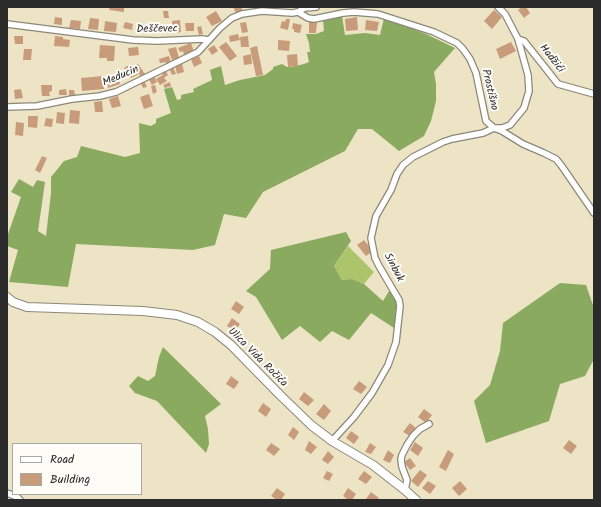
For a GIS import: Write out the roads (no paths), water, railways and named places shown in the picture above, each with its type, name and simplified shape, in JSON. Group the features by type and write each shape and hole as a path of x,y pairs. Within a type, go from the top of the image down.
{"main road":[{"name":"Ulica Vida Ročića","path":"7,297 13,302 27,307 143,311 177,315 198,322 226,340 284,400 312,425 332,441 373,465 416,500"}],"street":[{"path":"209,40 232,18 242,14 262,11 286,13 298,12 305,8 316,7"},
{"path":"498,7 506,14"},
{"path":"505,7 506,14 518,39"},
{"name":"Prostišno","path":"298,12 308,18 314,19 354,12 378,14 434,32 457,43 470,59 476,74 486,121 494,128"},
{"name":"Deščevec","path":"7,24 133,40 157,41 202,38 209,40"},
{"name":"Sinbuk","path":"332,441 354,417 372,393 388,365 396,342 400,306 399,300 378,266 375,258 370,238 376,216 403,165 422,152 452,138 483,133 494,128 502,128 510,125 515,120 524,108 529,91 528,75 518,39"},
{"name":"Hadžići","path":"518,39 524,41 558,84 594,94"},
{"name":"Meducin","path":"7,107 38,106 116,92 198,52 209,40"},
{"path":"494,128 556,160 594,213"},
{"path":"405,490 407,480 402,467 402,455 413,436 420,429 429,424"},
{"path":"7,493 17,497 20,500"}]}
